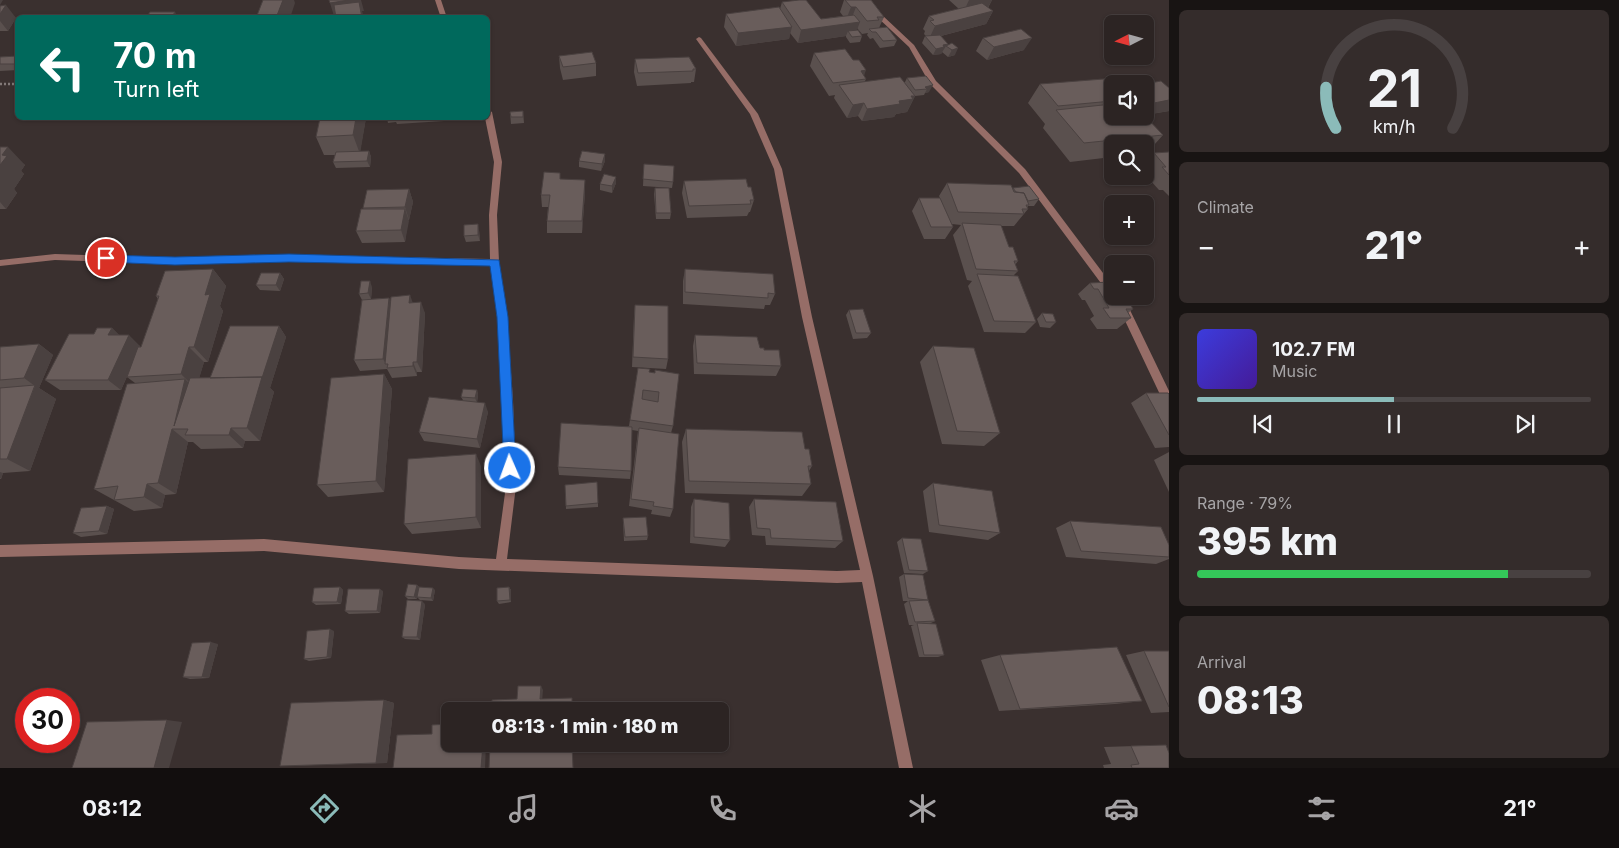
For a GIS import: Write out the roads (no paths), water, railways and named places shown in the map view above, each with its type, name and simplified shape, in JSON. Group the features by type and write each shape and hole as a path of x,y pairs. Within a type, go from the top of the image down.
{"street":[{"path":"438,0 443,15"},
{"path":"862,0 912,46 933,82 1022,171 1104,280"},
{"path":"699,39 754,114 778,169 807,317 867,576 906,768"},
{"path":"490,120 498,162 493,215 495,262 502,317 511,486 501,564"},
{"path":"0,263 55,257 175,261 289,258 495,262"},
{"path":"1123,305 1169,402"},
{"path":"0,551 264,545 459,562 837,577 867,576"}]}
